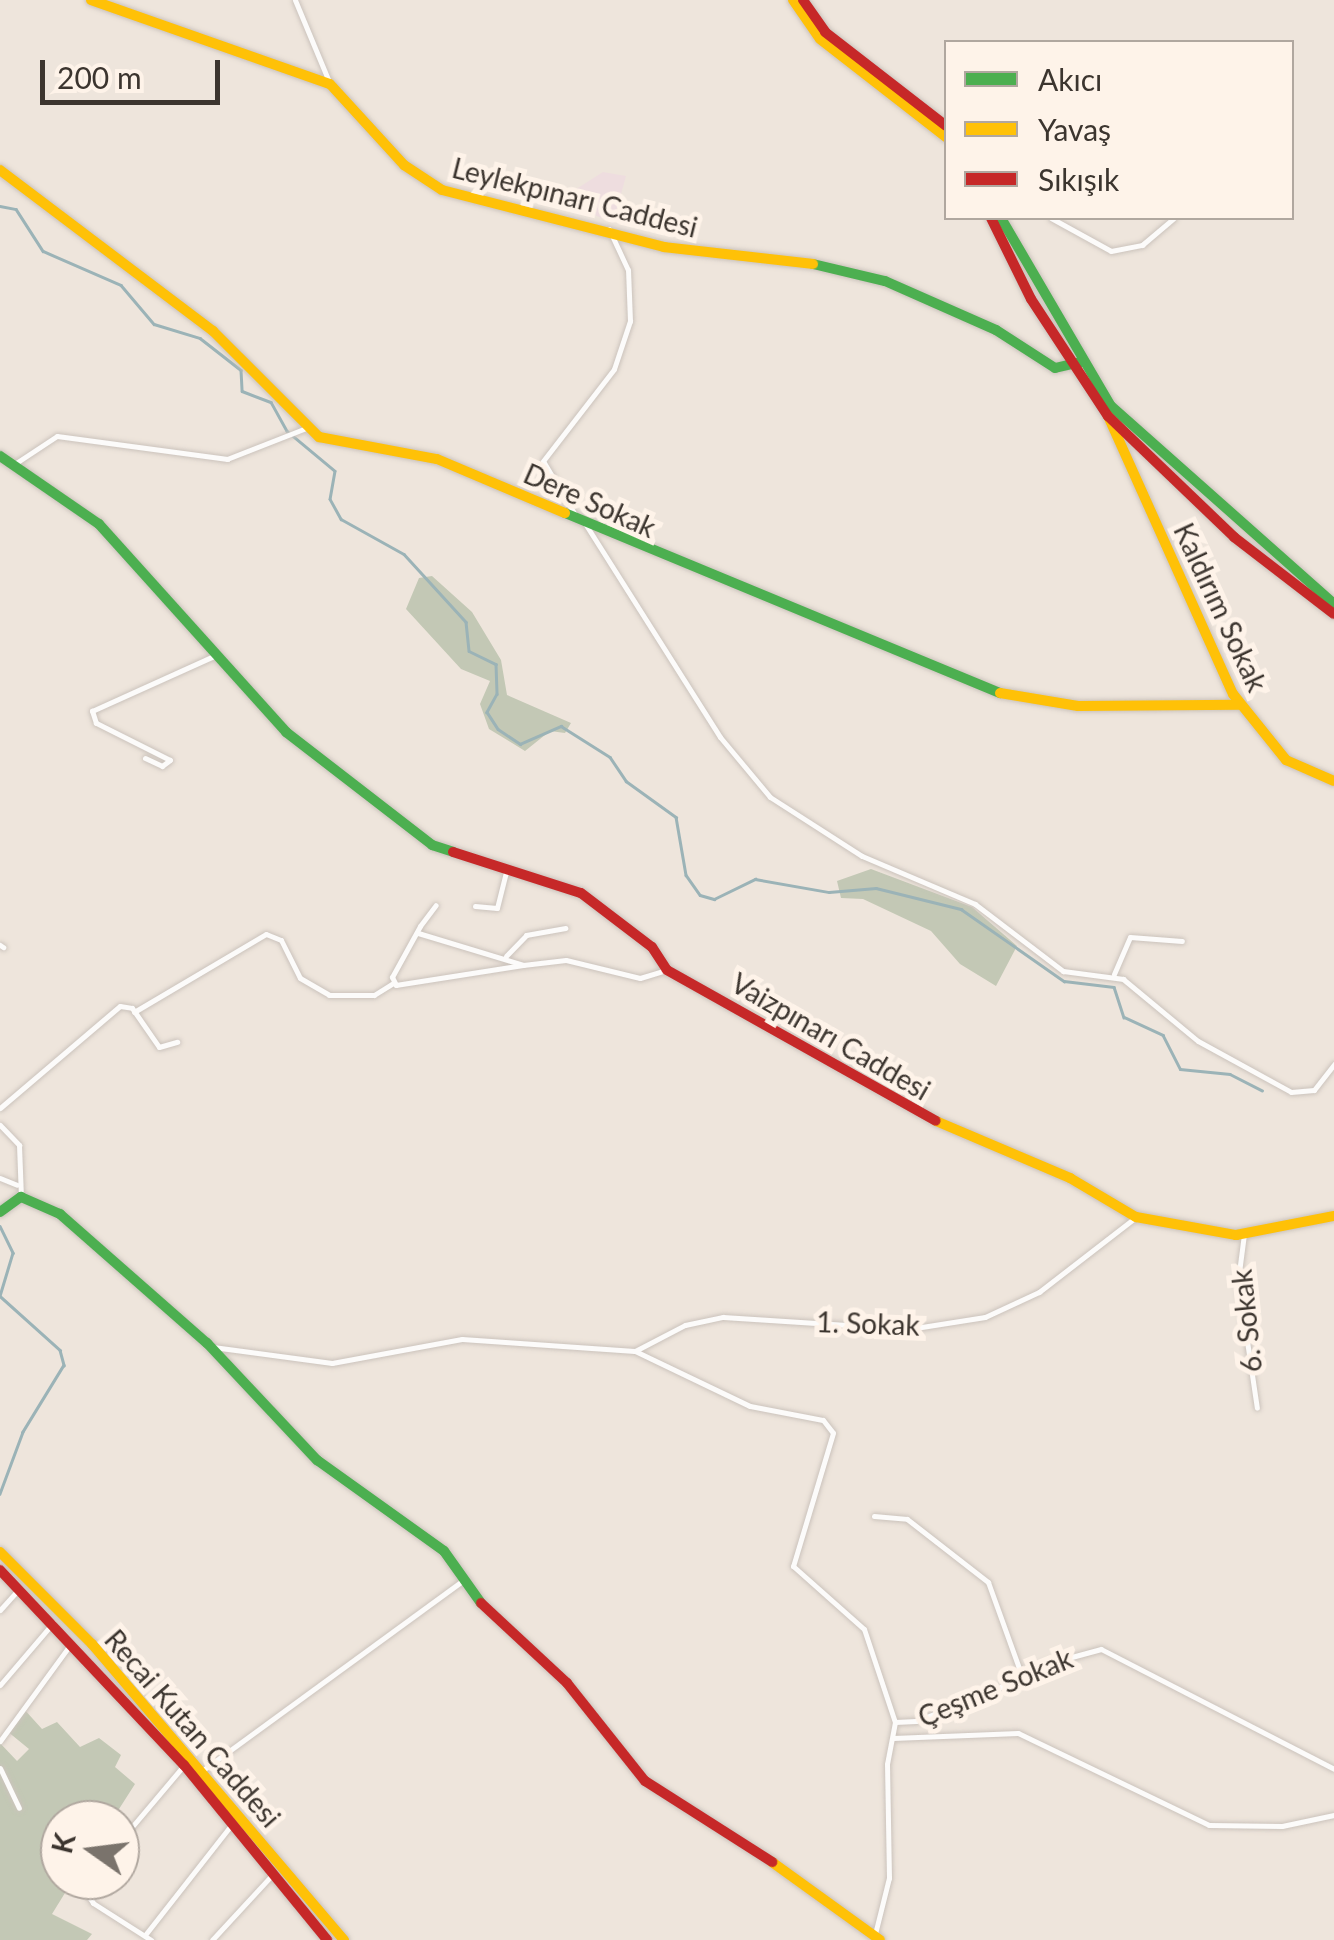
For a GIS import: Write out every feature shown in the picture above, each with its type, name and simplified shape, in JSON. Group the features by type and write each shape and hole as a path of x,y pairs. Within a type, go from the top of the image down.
{"street":[{"name":"Leylekpınarı Caddesi","path":"91,0 330,84 434,186 609,229 664,247 794,259 885,281 996,330 1055,368 1076,364"},
{"path":"295,0 330,84"},
{"path":"794,0 820,38 944,135"},
{"path":"803,0 825,32 944,124"},
{"name":"Dere Sokak","path":"0,170 213,331 306,428 324,439 438,459 978,690 1078,706 1240,705"},
{"name":"Kaldırım Sokak","path":"992,220 1076,364 1109,410 1240,705 1286,760 1334,782"},
{"name":"Kaldırım Sokak","path":"1002,220 1076,364"},
{"path":"1055,220 1111,251 1142,245 1172,220"},
{"path":"609,229 628,270 630,321 614,368 543,461 763,792 862,856 975,904 1063,970 1114,974 1198,1041 1298,1094 1318,1087 1334,1064"},
{"path":"1109,410 1334,604"},
{"path":"1109,410 1234,537 1334,614"},
{"path":"16,463 57,436 228,460 306,428"},
{"name":"Vaizpınarı Caddesi","path":"0,456 16,463 99,524 286,732 371,802 432,844 600,904 667,970 821,1060 874,1081 914,1112 1070,1178 1136,1217 1244,1234 1334,1216"},
{"path":"145,758 162,766 170,760 96,723 92,711 214,656"},
{"path":"475,906 497,908 506,873"},
{"path":"394,984 418,932 436,905"},
{"path":"506,956 526,935 566,928"},
{"path":"418,932 506,956 522,965"},
{"path":"134,1012 266,934 282,940 300,978 330,995 374,995 394,984 566,960 640,978 667,970"},
{"path":"1114,974 1130,937 1182,941"},
{"path":"0,1108 120,1006 134,1012 159,1047 177,1042"},
{"path":"0,1126 19,1145 19,1191 0,1212"},
{"path":"0,1178 60,1214 208,1343 317,1460 434,1542 511,1640 568,1683 646,1781 878,1937 889,1878 894,1722"},
{"name":"1. Sokak","path":"635,1352 685,1325 724,1317 898,1329 984,1317 1039,1292 1136,1217"},
{"name":"6. Sokak","path":"1244,1234 1238,1280 1257,1408"},
{"name":"Çeşme Sokak","path":"208,1343 332,1363 462,1339 635,1352 750,1406 831,1425 793,1566 864,1630 894,1722 998,1689 1020,1671 1088,1650 1116,1652 1334,1768"},
{"path":"874,1516 908,1519 988,1582 1020,1671"},
{"name":"Recai Kutan Caddesi","path":"0,1552 203,1770 344,1940"},
{"name":"Recai Kutan Caddesi","path":"0,1570 184,1765 326,1940"},
{"path":"203,1770 465,1579"},
{"path":"0,1610 19,1589"},
{"path":"0,1685 53,1624"},
{"path":"0,1741 72,1643"},
{"path":"893,1738 1018,1733 1209,1825 1282,1826 1334,1815"},
{"path":"140,1818 184,1765"},
{"path":"0,1768 19,1808"},
{"path":"91,1900 148,1938 233,1823"},
{"path":"212,1940 273,1874"}],"shaded area":[{"path":"603,172 626,176 613,223 583,210 570,193"}],"green space":[{"path":"432,576 472,612 501,660 507,695 571,723 565,733 550,731 525,751 489,729 480,704 490,681 461,669 406,609 419,578"},
{"path":"871,869 972,907 1017,946 996,986 960,964 931,931 863,899 841,898 837,881"},
{"path":"23,1708 42,1729 57,1722 80,1747 99,1738 121,1755 115,1767 135,1784 125,1800 40,1800 40,1900 61,1900 52,1914 92,1934 87,1940 0,1940 0,1743 17,1761 29,1749 7,1731"}],"waterway":[{"path":"0,206 16,209 43,251 121,285 154,324 200,338 241,370 242,391 271,402 287,431 335,471 330,499 341,519 404,554 466,622 469,651 496,664 497,694 487,712 498,729 520,744 561,726 610,757 626,781 676,817 686,875 700,895 714,899 755,879 829,892 876,888 961,909 1064,981 1114,987 1124,1017 1163,1035 1180,1069 1230,1074 1262,1090"},
{"path":"0,1226 13,1253 0,1296 60,1350 64,1365 23,1432 0,1494"}],"traffic: fast":[{"path":"1002,220 1111,406 1334,604"},
{"path":"813,264 885,281 996,330 1055,368 1081,362"},
{"path":"0,456 99,524 286,732 432,845 453,852"},
{"path":"565,513 1000,693"},
{"path":"0,1212 21,1197 60,1214 207,1343 317,1460 444,1551 481,1603"}],"traffic: slow":[{"path":"91,0 330,84 404,165 442,190 664,247 813,264"},
{"path":"793,0 820,39 944,135"},
{"path":"0,170 213,331 319,437 437,459 565,513"},
{"path":"1108,416 1233,694 1286,760 1334,781"},
{"path":"1000,693 1078,706 1240,705"},
{"path":"936,1121 1070,1178 1136,1217 1236,1235 1334,1216"},
{"path":"0,1552 92,1644 344,1940"},
{"path":"772,1862 880,1940"}],"traffic: jam":[{"path":"803,0 825,32 944,124"},
{"path":"992,220 1031,299 1108,416 1234,537 1334,614"},
{"path":"453,852 581,893 652,947 667,970 936,1121"},
{"path":"0,1570 184,1765 327,1940"},
{"path":"481,1603 567,1683 645,1781 772,1862"}]}
